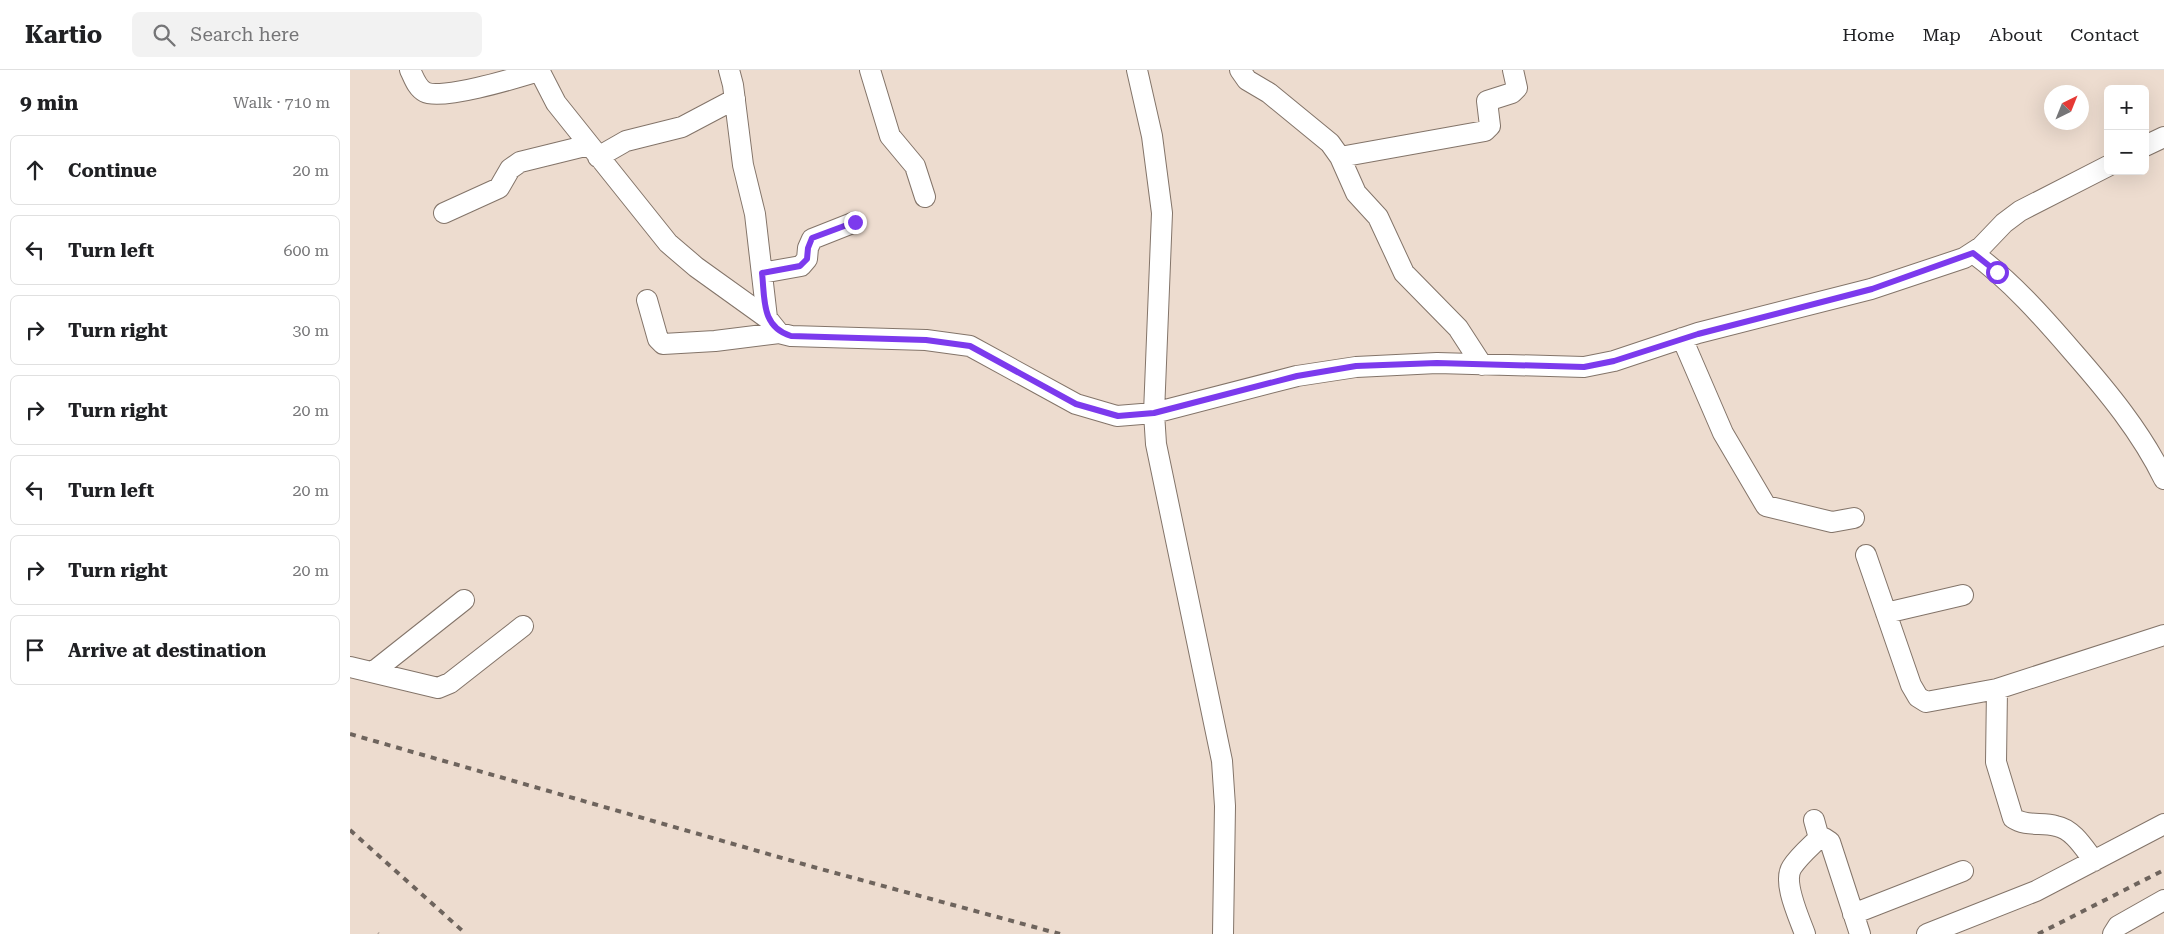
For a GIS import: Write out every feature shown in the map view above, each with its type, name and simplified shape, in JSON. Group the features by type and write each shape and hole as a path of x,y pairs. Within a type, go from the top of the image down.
{"street":[{"path":"410,70 418,85 424,91 435,94 478,87 539,71 556,103 668,243 696,267 773,325 791,336 926,340 970,346 1076,404 1118,416 1154,413 1297,376 1333,370 1410,363 1584,367 1614,361 1682,338 1872,289 1973,253 2020,211 2104,168"},
{"path":"870,70 890,136 914,166 924,197"},
{"path":"1137,70 1152,136 1162,213 1154,413 1156,444 1222,761 1225,806 1223,934"},
{"path":"1240,70 1247,80 1269,93 1330,143 1340,157 1356,193 1378,217 1404,273 1458,328 1482,364"},
{"path":"1340,157 1486,132 1490,126 1487,101 1512,93 1517,88 1513,70"},
{"path":"733,72 740,149 755,214 762,273 773,325"},
{"path":"444,213 498,188 510,169 520,162 593,151 682,127 735,99"},
{"path":"2149,144 2164,137"},
{"path":"762,273 800,266 807,259 808,248 812,238 855,222"},
{"path":"1973,253 1997,272 2035,308 2104,388 2148,448 2164,479"},
{"path":"647,300 658,339 663,344 715,341 773,325"},
{"path":"1682,338 1723,433 1764,504 1768,508 1809,515 1830,522 1854,518"},
{"path":"1866,555 1911,685 1918,697 1926,702 1997,689 2164,635"},
{"path":"1886,613 1963,595"},
{"path":"373,672 464,600"},
{"path":"350,667 432,688 444,686 523,626"},
{"path":"1997,689 1996,762 2013,818 2019,822 2056,826 2064,829 2072,834 2094,860"},
{"path":"1926,934 1968,920 2036,891 2164,824"},
{"path":"1805,934 1788,884 1788,876 1816,829 1830,842 1860,934"},
{"path":"1853,914 1963,871"},
{"path":"2113,934 2118,926 2164,900"}],"railway":[{"path":"350,734 817,868 1060,934"},
{"path":"350,830 466,934"},
{"path":"2038,934 2164,870"}],"route":[{"path":"855,222 812,238 809,242 807,259 800,266 762,273 768,318 779,333 791,336 926,340 970,346 986,353 1076,404 1118,416 1154,413 1297,376 1356,366 1437,363 1584,367 1614,361 1682,338 1872,289 1964,258 1973,253 1997,272"}]}
